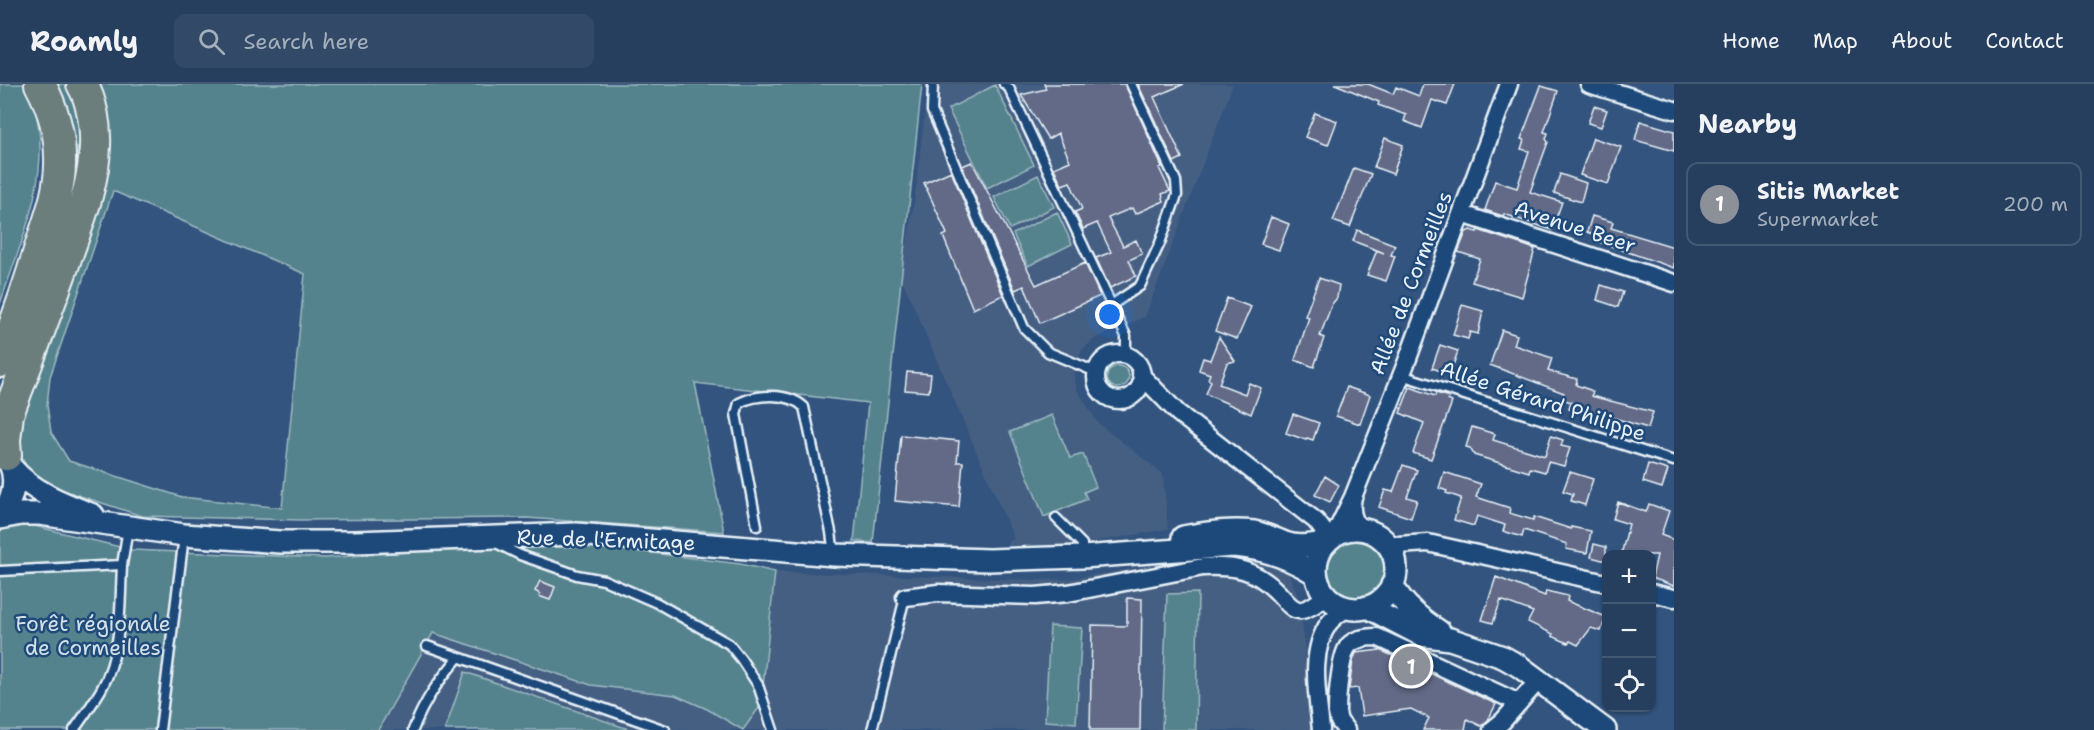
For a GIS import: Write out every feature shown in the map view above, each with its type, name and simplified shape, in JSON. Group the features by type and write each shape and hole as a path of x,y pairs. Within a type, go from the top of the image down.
{"highway":[{"path":"0,362 19,315 58,184 61,161 58,132 51,104 40,84"},
{"path":"6,457 8,414 76,231 91,179 96,144 91,108 82,84"}],"street":[{"name":"Allée de Cormeilles","path":"1330,539 1353,496 1401,375 1509,84"},
{"path":"1589,84 1674,110"},
{"name":"Avenue Beer","path":"1462,213 1674,283"},
{"path":"1132,395 1139,386 1141,375 1134,359 1126,355 1115,354 1103,360 1096,372 1098,386 1107,396 1120,400 1141,393 1161,396"},
{"path":"1141,375 1179,413 1316,521 1330,539"},
{"path":"0,517 11,497 14,482 6,457"},
{"name":"Rue de l'Ermitage","path":"6,457 22,481 34,488 128,528"},
{"path":"1353,496 1351,505 1353,517 1362,530"},
{"name":"Rue de l'Ermitage","path":"0,517 40,514 184,535 309,542 576,534 834,555 989,560 1084,557 1240,546 1276,555 1316,574"},
{"path":"1321,730 1317,659 1329,623 1357,608 1380,601 1392,585 1395,568 1391,551 1371,532 1362,530 1352,530 1330,539 1318,556 1316,574 1318,582 1326,596 1333,602 1357,608 1421,635 1450,639 1503,657 1519,666 1605,730"},
{"name":"Rue de l'Ermitage","path":"1084,557 1215,531 1252,532 1293,545 1311,545 1330,539"},
{"path":"1386,544 1428,543 1602,582"},
{"path":"904,597 938,593 1035,596 1068,593 1203,567 1222,566 1239,567 1254,574 1267,582 1289,606 1299,611 1310,609 1326,596"},
{"path":"1392,585 1405,605 1416,616 1450,639"},
{"path":"1656,594 1674,598"},
{"path":"1346,730 1339,721 1337,712 1344,654 1349,645 1368,637 1377,637 1519,703"},
{"path":"1492,730 1503,721 1538,681"},
{"path":"1575,709 1599,730"}],"lane":[{"path":"933,84 932,111 1024,328 1048,352 1096,372"},
{"path":"1004,84 1009,88 1126,336 1126,355"},
{"path":"1110,306 1140,286 1161,243 1177,195 1176,181 1131,84"},
{"name":"Allée Gérard Philippe","path":"1401,375 1674,461"},
{"path":"757,526 736,414 739,403 748,399 765,396 788,399 804,407 834,555"},
{"path":"1056,518 1083,544 1084,557"},
{"path":"74,730 103,687 114,659 122,565 128,528"},
{"path":"160,730 184,535"},
{"path":"485,536 520,555 577,575 604,580 657,603 729,644 758,685 773,730"},
{"path":"0,571 122,565"},
{"path":"872,730 904,597"},
{"path":"427,646 665,730"},
{"path":"413,730 420,711 436,684 459,657"}],"shaded area":[{"path":"928,84 1233,84 1145,317 1096,338 1082,350 1076,362 1074,377 1077,390 1098,423 1163,474 1168,529 1076,545 1009,545 1007,542 1014,539 901,277 915,196"},
{"path":"1226,555 1257,560 1288,571 1300,601 1313,730 365,730 325,558 1035,580 1069,579"}],"green space":[{"path":"0,84 24,84 30,91 39,130 40,155 38,180 32,206 0,304"},
{"path":"42,84 922,84 873,543 854,541 868,403 695,383 724,532 526,518 301,520 142,516 62,490 30,475 19,450 0,428 44,287 78,150","holes":["113,191 305,274 282,508 182,497 69,461 51,432 47,405 50,377"]},
{"path":"995,85 1034,165 987,188 948,109"},
{"path":"1038,175 1054,207 1010,229 994,197"},
{"path":"1057,212 1072,244 1028,266 1013,234"},
{"path":"1118,366 1126,369 1129,377 1126,385 1118,388 1110,385 1107,377 1110,369"},
{"path":"1052,415 1070,458 1083,454 1096,487 1084,492 1087,499 1044,517 1010,432"},
{"name":"Forêt régionale de Cormeilles","path":"18,522 132,550 325,558 556,541 740,564 775,572 761,705 743,730 707,709 675,695 591,685 433,633 378,730 0,730 0,531"},
{"path":"1351,541 1361,541 1376,549 1382,558 1384,569 1382,580 1376,589 1361,597 1351,597 1340,592 1333,585 1328,574 1328,564 1333,553 1340,546"},
{"path":"1198,593 1196,730 1162,730 1167,594"},
{"path":"1050,626 1082,628 1076,723 1045,721"},
{"path":"465,672 631,730 445,730"}],"building":[{"path":"1044,84 1125,84 1162,167 1159,168 1170,191 1162,194 1164,201 1135,214 1132,208 1108,218 1123,246 1136,240 1142,254 1129,260 1136,276 1110,288 1096,258 1111,252 1097,223 1083,229 1075,212 1082,209 1070,182 1062,185 1054,168 1070,161 1058,133 1048,139 1021,95 1046,89"},
{"path":"1138,84 1184,84 1154,97 1182,158 1174,162"},
{"path":"1335,84 1368,84 1393,94 1396,87 1419,96 1423,84 1455,84 1447,105 1432,100 1422,128 1404,121 1406,115 1378,105 1379,102"},
{"path":"1541,86 1558,91 1544,132 1548,133 1546,139 1548,142 1530,192 1562,202 1552,230 1485,210 1495,181 1517,188 1529,151 1521,149 1524,140 1521,139"},
{"path":"1594,106 1607,110 1601,127 1588,123"},
{"path":"1315,113 1337,121 1328,145 1305,137"},
{"path":"1640,121 1674,131 1674,151 1635,140"},
{"path":"1385,138 1403,145 1393,174 1374,167"},
{"path":"1593,138 1621,147 1608,184 1580,175"},
{"path":"972,162 1036,285 1085,263 1100,296 1040,323 1024,286 1015,290 962,166"},
{"path":"1354,168 1371,174 1350,227 1333,221"},
{"path":"951,171 1003,295 973,309 943,236 947,234 924,183"},
{"path":"1560,174 1586,183 1581,202 1554,193"},
{"path":"1592,216 1613,222 1611,228 1674,247 1674,268 1593,240 1594,235 1587,232"},
{"path":"1271,217 1289,224 1279,250 1261,244"},
{"path":"1357,230 1395,245 1391,255 1395,256 1386,281 1367,275 1377,250 1353,241"},
{"path":"1470,230 1477,232 1478,230 1535,249 1522,297 1472,282 1480,259 1458,252 1466,232"},
{"path":"1319,278 1339,285 1337,298 1332,304 1320,336 1324,338 1314,367 1295,360 1309,317 1305,316"},
{"path":"1601,285 1623,292 1618,307 1597,300"},
{"path":"1227,298 1251,307 1237,339 1215,331"},
{"path":"1462,305 1483,311 1478,334 1470,332 1468,339 1453,335"},
{"path":"1502,330 1517,335 1514,345 1552,358 1548,371 1577,379 1576,385 1593,392 1591,396 1653,412 1648,428 1614,418 1613,422 1569,409 1571,402 1562,399 1564,393 1490,365"},
{"path":"1219,337 1235,361 1227,363 1219,384 1245,394 1249,383 1261,388 1251,414 1206,394 1211,381 1208,379 1210,374 1199,370 1203,358 1210,360"},
{"path":"1440,345 1458,351 1450,374 1432,368"},
{"path":"907,372 931,374 929,392 905,390"},
{"path":"1347,387 1370,395 1360,424 1336,416"},
{"path":"1410,387 1435,396 1436,393 1449,397 1448,400 1452,402 1431,459 1413,453 1424,423 1400,413"},
{"path":"1293,414 1319,423 1313,440 1286,433"},
{"path":"1472,427 1495,434 1493,440 1545,456 1551,436 1563,440 1561,446 1570,448 1564,466 1548,462 1545,472 1530,468 1529,472 1474,455 1470,448 1466,447"},
{"path":"901,435 959,441 957,462 963,462 959,507 895,501"},
{"path":"1648,464 1668,470 1662,488 1643,482"},
{"path":"1403,465 1417,470 1407,497 1417,500 1411,518 1379,507 1385,490 1393,492"},
{"path":"1444,472 1481,484 1476,497 1510,508 1509,513 1533,520 1534,517 1571,529 1571,527 1591,531 1587,553 1566,549 1567,544 1524,530 1522,537 1503,531 1505,525 1477,516 1474,526 1454,520 1461,498 1439,488"},
{"path":"1570,472 1593,479 1585,505 1571,501 1573,494 1563,491"},
{"path":"1325,476 1339,485 1330,502 1315,495"},
{"path":"1618,502 1646,512 1649,504 1669,511 1661,535 1674,540 1674,586 1656,579 1656,550 1622,550 1629,524 1613,519"},
{"path":"1594,544 1606,547 1606,550 1602,550 1602,560 1591,557"},
{"path":"1496,577 1545,596 1546,591 1568,596 1567,601 1602,615 1602,628 1601,631 1591,628 1578,645 1570,641 1568,643 1528,622 1533,612 1501,600 1493,623 1482,620"},
{"path":"540,581 555,587 550,600 539,596 540,594 535,591"},
{"path":"1127,598 1142,599 1140,730 1090,730 1092,625 1127,626"},
{"path":"1380,650 1496,704 1488,720 1481,726 1467,719 1465,730 1423,730 1429,718 1411,709 1362,716 1358,688 1349,689 1353,661 1356,653"}],"place":[{"name":"Sitis Market","path":"1411,666"}]}
